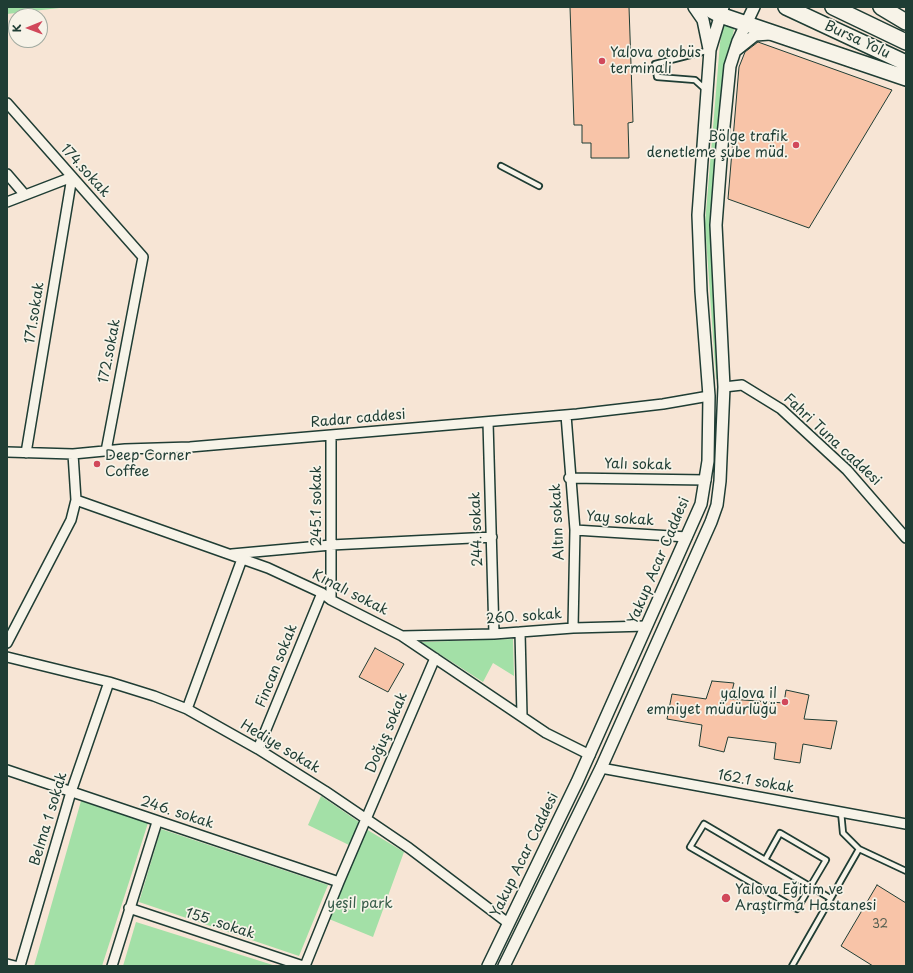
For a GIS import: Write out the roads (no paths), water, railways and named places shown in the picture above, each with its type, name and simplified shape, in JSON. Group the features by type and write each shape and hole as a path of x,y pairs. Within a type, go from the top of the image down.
{"highway":[{"path":"705,7 722,11 774,34 906,78"},
{"name":"Bursa Yolu","path":"786,7 906,63"},
{"path":"833,7 906,42"},
{"path":"881,7 906,22"}],"street":[{"path":"694,7 703,20 710,50"},
{"path":"504,966 601,768 711,522 717,505 720,481 724,387 716,225 725,109 730,66 734,52 754,7"},
{"name":"Yakup Acar Caddesi","path":"488,966 590,755 701,504 708,461 709,396 701,291 698,215 710,50 722,11"},
{"path":"734,52 755,35 774,34"},
{"name":"174.sokak","path":"7,104 143,256"},
{"path":"7,174 25,195"},
{"path":"7,202 72,177"},
{"name":"171.sokak","path":"26,453 72,177"},
{"name":"172.sokak","path":"106,451 143,256"},
{"name":"Fahri Tuna caddesi","path":"724,387 742,385 781,409 848,470 906,538"},
{"name":"Radar caddesi","path":"7,452 73,454 190,447 566,415 663,404 709,396"},
{"name":"Altın sokak","path":"566,415 569,478 575,530 573,628"},
{"name":"244. sokak","path":"488,422 494,634"},
{"name":"245.1 sokak","path":"331,435 331,600"},
{"path":"7,643 71,520 76,500 73,454"},
{"name":"Yalı sokak","path":"569,478 706,480"},
{"name":"Kınalı sokak","path":"76,500 268,568 322,594 402,636 546,733 590,755"},
{"name":"Yay sokak","path":"575,530 687,537"},
{"path":"228,554 331,545 492,537"},
{"path":"187,709 242,559"},
{"name":"Fincan sokak","path":"258,749 322,594"},
{"name":"260. sokak","path":"402,636 494,634 573,628 647,626"},
{"path":"520,632 522,716"},
{"name":"Hediye sokak","path":"7,657 109,682 154,696 187,709 258,749 366,819 409,848 508,923"},
{"name":"Doğuş sokak","path":"304,966 435,658"},
{"name":"Belma 1 sokak","path":"20,966 71,792 109,682"},
{"name":"162.1 sokak","path":"601,768 906,824"},
{"name":"246. sokak","path":"7,770 339,882"},
{"path":"112,966 129,908 158,822"},
{"name":"155 .sokak","path":"129,908 304,966"},
{"path":"7,964 15,966"}],"lane":[{"path":"708,91 695,80 657,77 655,64 710,50"},
{"path":"501,166 539,186"},
{"path":"840,812 843,833 859,849 906,871"},
{"path":"765,860 780,833 826,860 810,886 797,909 690,847 704,824 765,860 810,886 830,898"},
{"path":"792,966 859,849"}],"place":[{"name":"Yalova otobüs terminali","path":"602,61"},
{"name":"Bölge trafik denetleme şube müd.","path":"796,145"},
{"name":"Deep Corner Coffee","path":"97,464"},
{"name":"yalova il emniyet müdürlüğü","path":"785,702"},
{"name":"Yalova Eğitim ve Araştırma Hastanesi","path":"726,898"}],"park label":[{"name":"yeşil park","path":"360,904"}]}
